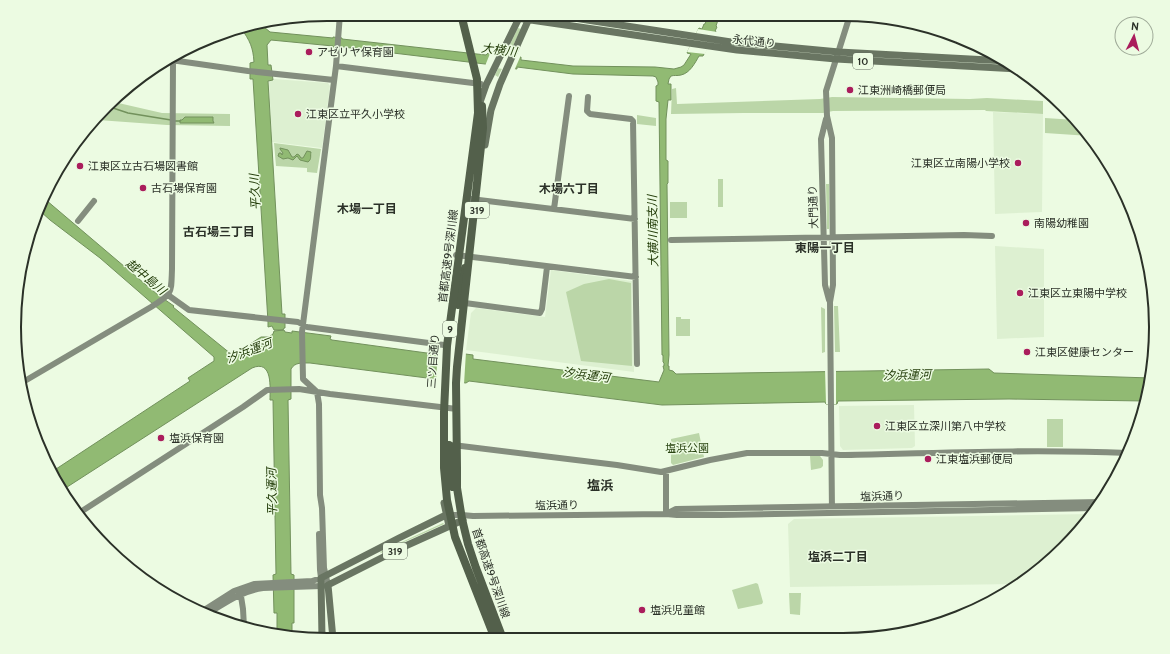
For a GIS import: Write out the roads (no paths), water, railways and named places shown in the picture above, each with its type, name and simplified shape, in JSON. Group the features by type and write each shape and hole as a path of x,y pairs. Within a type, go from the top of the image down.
{"highway":[{"name":"首都高速9号深川線","path":"463,21 477,79 478,113 446,366 444,412 445,485 449,513 455,537 493,633"},
{"name":"首都高速9号深川線","path":"463,21 476,72 483,119 456,367 457,488 468,544 501,633"},
{"path":"471,257 464,270 461,304 452,361 449,412 450,467 454,499 461,534 471,565 500,633"}],"main road":[{"name":"三ツ目通り","path":"492,633 470,580 446,515 442,486 442,380 444,345 474,124 486,85 517,21"},
{"name":"319","path":"471,257 488,126 504,73 528,21"},
{"name":"永代通り","path":"554,21 710,47 836,59 1006,68"},
{"name":"永代通り","path":"592,21 713,40 839,52 992,60"},
{"path":"461,304 457,446 462,517 477,568 501,633"},
{"name":"319","path":"323,577 446,515"},
{"name":"319","path":"325,586 449,526 462,517"},
{"path":"323,577 332,633"},
{"path":"322,633 325,586"}],"street":[{"path":"296,585 323,577 320,570 319,404 317,392 304,379 302,333 336,66 339,21"},
{"name":"大門通り","path":"830,302 833,285 832,138 827,116 826,91 848,21"},
{"path":"177,61 248,71 334,80"},
{"path":"26,380 151,307 166,297 171,288 173,63"},
{"path":"336,66 486,85"},
{"path":"554,209 569,96"},
{"path":"588,97 587,111 590,114 633,120 637,364"},
{"name":"大門通り","path":"827,116 821,139 825,285 830,302"},
{"path":"464,198 635,219"},
{"path":"78,221 94,201"},
{"path":"671,240 964,235 992,236"},
{"path":"456,255 636,277"},
{"path":"461,304 540,312 542,309 547,266"},
{"path":"166,297 189,310 298,322 306,327 444,345"},
{"path":"830,302 832,510"},
{"path":"82,511 267,390 299,389 457,409"},
{"path":"441,445 617,465 661,472 747,453 840,455 1086,451 1122,453"},
{"path":"666,471 666,514"},
{"name":"塩浜通り","path":"832,510 1093,502"},
{"name":"塩浜通り","path":"446,515 462,517 666,514 676,509 832,510 1089,508"},
{"path":"207,608 226,596 254,584 325,586"},
{"path":"212,611 240,591"},
{"path":"240,591 244,622"}],"water":[{"name":"汐浜運河","path":"706,21 718,21 716,31 703,56 699,56 692,67 684,74 671,76 668,84 671,84 671,100 668,100 666,119 666,160 668,161 669,370 676,374 989,369 994,373 1144,378 1140,401 1009,399 838,401 837,404 826,404 825,402 662,405 469,381 466,383 310,363 299,363 291,369 291,399 288,400 291,574 294,575 294,623 292,623 292,630 277,628 277,613 274,613 273,575 276,574 273,400 270,400 269,376 264,368 259,366 252,368 67,487 56,469 190,381 188,378 214,361 214,357 100,258 43,213 48,202 158,295 174,306 173,307 233,355 261,337 269,337 274,331 284,330 285,332 292,333 292,331 331,336 330,339 332,340 434,354 435,350 473,355 473,359 659,382 664,370 662,355 659,102 656,101 656,86 658,85 658,82 656,77 573,74 517,67 517,69 343,47 271,40 267,45 268,65 271,65 273,80 268,81 282,314 285,314 285,328 283,330 274,330 272,326 268,327 253,79 250,79 250,63 254,62 254,57 252,48 244,32 265,28 270,32 333,37 486,55 488,53 521,57 521,60 573,66 655,67 674,69 684,65 691,54 687,53 699,28 702,29"},
{"path":"185,117 213,117 214,123 180,123 180,120"},
{"path":"280,148 288,150 292,157 297,154 303,158 307,151 311,152 310,160 308,162 300,160 297,156 293,160 288,158 283,159 278,156 279,153 282,155 283,153"}],"waterway":[{"path":"114,108 128,113 171,120"},
{"path":"174,121 180,121"}],"place":[{"name":"アゼリヤ保育園","path":"309,52"},
{"name":"江東洲崎橋郵便局","path":"850,90"},
{"name":"江東区立平久小学校","path":"298,114"},
{"name":"江東区立南陽小学校","path":"1018,163"},
{"name":"江東区立古石場図書館","path":"80,166"},
{"name":"古石場保育園","path":"143,188"},
{"name":"南陽幼稚園","path":"1026,223"},
{"name":"江東区立東陽中学校","path":"1020,293"},
{"name":"江東区健康センター","path":"1027,352"},
{"name":"江東区立深川第八中学校","path":"877,426"},
{"name":"塩浜保育園","path":"161,438"},
{"name":"江東塩浜郵便局","path":"928,459"},
{"name":"塩浜児童館","path":"642,610"}],"district":[{"name":"木場六丁目","path":"569,189"},
{"name":"木場一丁目","path":"367,209"},
{"name":"古石場三丁目","path":"219,232"},
{"name":"東陽一丁目","path":"825,248"},
{"name":"塩浜","path":"600,485"},
{"name":"塩浜二丁目","path":"838,557"}],"water label":[{"name":"大横川","path":"499,50"},
{"name":"平久川","path":"255,192"},
{"name":"大横川南支川","path":"653,231"},
{"name":"越中島川","path":"146,277"},
{"name":"平久運河","path":"272,492"}],"park label":[{"name":"塩浜公園","path":"687,448"}]}
